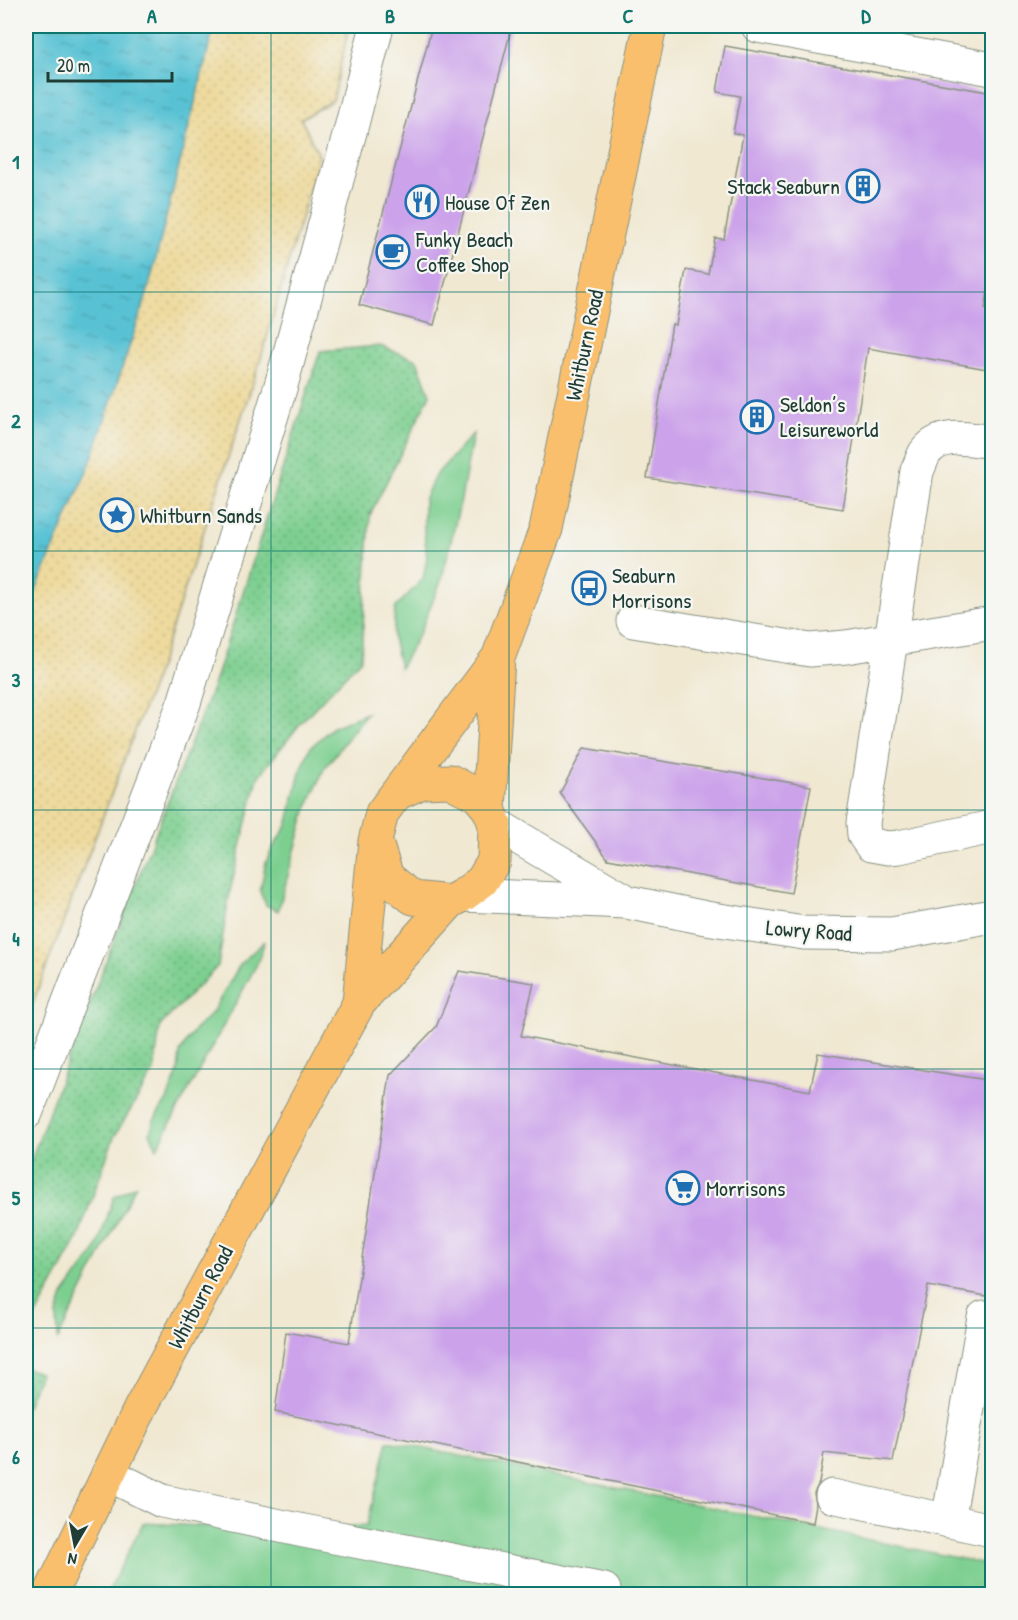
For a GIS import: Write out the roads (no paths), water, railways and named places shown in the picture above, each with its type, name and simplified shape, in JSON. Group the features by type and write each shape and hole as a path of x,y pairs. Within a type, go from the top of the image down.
{"main road":[{"name":"Whitburn Road","path":"498,658 546,529 650,26"},
{"path":"359,1003 375,841 382,813 498,658"},
{"path":"359,1003 457,898 482,881 494,861 492,817 498,658"},
{"path":"398,793 422,782 450,782 477,795 492,817"},
{"path":"375,841 387,877 413,898 457,898"},
{"name":"Whitburn Road","path":"50,1594 141,1407 359,1003"}],"street":[{"path":"26,1113 184,702 282,382 353,123 377,26"},
{"path":"758,26 993,69"},
{"path":"993,442 956,437 938,443 925,453 917,471 863,823 864,835 871,845 888,848 993,827"},
{"path":"633,621 810,650 846,647 993,623"},
{"name":"Lowry Road","path":"492,817 627,902"},
{"name":"Lowry Road","path":"457,898 627,902 706,918 804,933 892,934 993,916"},
{"path":"948,1521 984,1317"},
{"path":"108,1474 162,1501 604,1590"},
{"path":"832,1496 993,1530"}],"water":[{"path":"26,26 214,26 147,294 91,461 26,613"}],"place":[{"name":"Stack Seaburn","path":"863,186"},
{"name":"House Of Zen","path":"422,202"},
{"name":"Funky Beach Coffee Shop","path":"393,252"},
{"name":"Seldon’s Leisureworld","path":"757,417"},
{"name":"Whitburn Sands","path":"117,515"},
{"name":"Seaburn Morrisons","path":"589,588"},
{"name":"Morrisons","path":"683,1188"}]}
